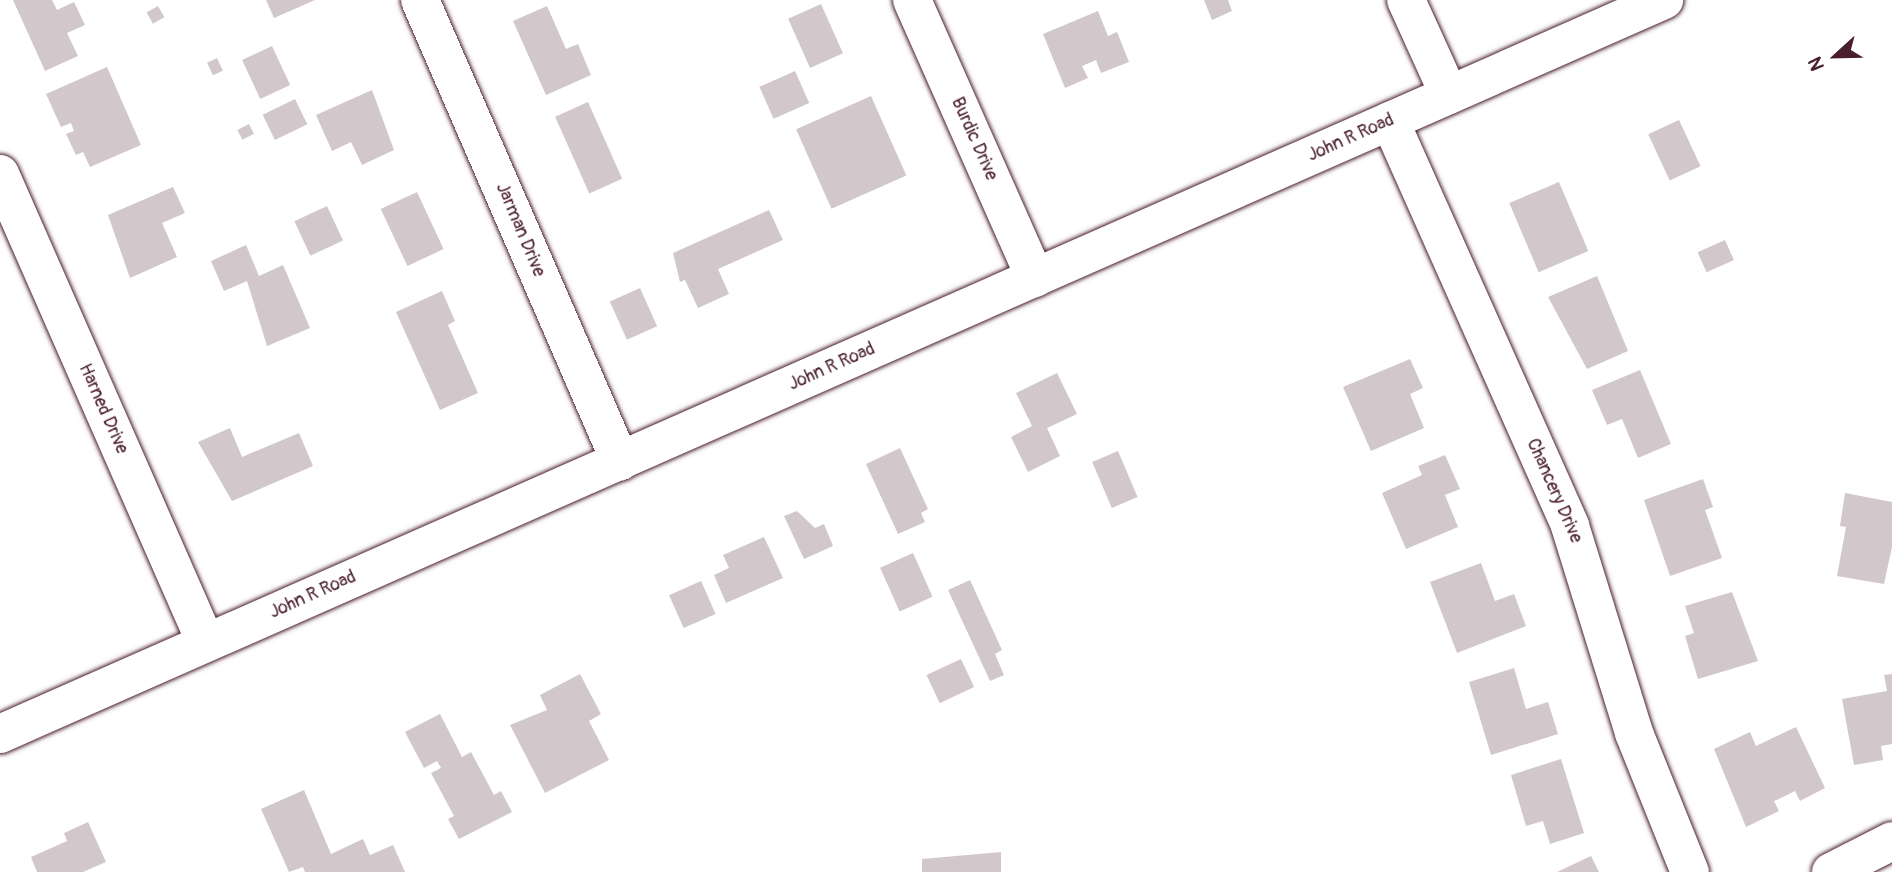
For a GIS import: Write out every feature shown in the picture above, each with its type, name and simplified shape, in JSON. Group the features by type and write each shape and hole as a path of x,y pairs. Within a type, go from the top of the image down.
{"street":[{"name":"Jarman Drive","path":"420,0 620,461"},
{"name":"Burdic Drive","path":"912,0 1035,278"},
{"path":"1406,0 1449,95"},
{"name":"John R Road","path":"0,734 1664,0"},
{"name":"Chancery Drive","path":"1390,121 1570,526 1634,733 1690,872"},
{"name":"Harned Drive","path":"0,174 206,643"},
{"path":"1831,872 1892,841"}],"building":[{"path":"13,0 52,0 57,10 74,2 85,25 67,33 78,56 45,71"},
{"path":"266,0 315,0 274,18"},
{"path":"1204,0 1228,0 1232,11 1212,20"},
{"path":"821,4 843,53 810,68 788,19"},
{"path":"158,6 164,17 153,24 147,12"},
{"path":"547,6 566,49 578,44 591,75 546,95 513,21"},
{"path":"1098,11 1108,36 1117,32 1129,62 1101,73 1096,60 1082,66 1088,78 1065,88 1043,34"},
{"path":"272,46 290,85 260,99 242,60"},
{"path":"217,58 223,71 213,75 207,63"},
{"path":"107,67 141,145 90,167 83,152 76,155 66,134 74,131 71,123 61,127 46,94"},
{"path":"795,71 809,103 774,119 759,87"},
{"path":"372,90 394,150 362,165 351,142 332,151 316,115"},
{"path":"871,96 906,175 831,209 796,129"},
{"path":"295,99 307,124 275,140 263,115"},
{"path":"588,102 622,179 589,193 555,117"},
{"path":"1679,120 1701,166 1670,181 1648,134"},
{"path":"249,124 254,134 242,140 237,130"},
{"path":"1559,182 1588,251 1539,272 1509,203"},
{"path":"173,187 185,213 162,223 177,257 130,278 108,215"},
{"path":"417,192 444,249 407,266 381,209"},
{"path":"327,206 343,240 310,256 294,221"},
{"path":"769,210 783,240 718,269 729,294 698,308 685,280 680,282 673,253"},
{"path":"1725,240 1734,260 1707,272 1698,252"},
{"path":"246,245 259,276 283,265 310,328 267,346 247,281 224,291 211,261"},
{"path":"1597,276 1628,351 1587,369 1548,297"},
{"path":"640,288 657,326 627,340 610,301"},
{"path":"442,291 455,321 448,325 478,393 440,410 396,312"},
{"path":"1410,359 1423,388 1410,394 1424,428 1371,451 1343,387"},
{"path":"1640,370 1671,444 1638,458 1622,419 1607,425 1592,390"},
{"path":"1057,373 1077,414 1047,428 1060,456 1028,472 1011,437 1032,426 1016,393"},
{"path":"230,428 242,457 299,433 313,466 232,501 198,442"},
{"path":"900,448 928,509 921,513 925,522 898,534 866,464"},
{"path":"1118,451 1138,497 1112,508 1092,462"},
{"path":"1445,455 1460,489 1445,495 1458,527 1406,549 1382,493 1422,475 1418,466"},
{"path":"1703,479 1713,507 1705,510 1722,558 1670,576 1644,500"},
{"path":"1845,493 1892,502 1892,547 1884,584 1837,576 1846,527 1840,526"},
{"path":"797,511 815,528 824,524 833,546 804,559 784,516"},
{"path":"764,537 783,578 726,603 714,575 729,568 723,555"},
{"path":"913,553 933,597 900,611 880,568"},
{"path":"1481,563 1495,601 1514,594 1526,626 1457,653 1430,582"},
{"path":"970,580 1002,650 995,654 1004,675 990,681 948,590"},
{"path":"701,581 716,614 684,628 669,595"},
{"path":"1732,592 1758,661 1698,679 1685,636 1694,633 1685,606"},
{"path":"961,659 974,687 940,703 927,675"},
{"path":"1514,668 1526,709 1548,702 1558,734 1491,755 1469,682"},
{"path":"580,674 601,714 589,721 609,760 545,793 510,725 547,710 540,695"},
{"path":"1892,674 1892,744 1881,746 1883,760 1854,765 1842,699 1887,691 1884,675"},
{"path":"440,714 462,757 471,752 494,795 501,791 512,812 459,839 448,819 454,816 431,773 441,768 437,761 424,768 405,732"},
{"path":"1796,727 1825,788 1800,801 1795,791 1774,801 1779,811 1746,827 1714,749 1750,732 1756,746"},
{"path":"1561,759 1584,833 1550,844 1543,821 1526,826 1511,775"},
{"path":"304,790 331,854 363,839 370,855 393,845 405,872 305,872 303,867 289,872 261,809"},
{"path":"88,822 106,862 83,872 37,872 31,857 67,841 64,833"},
{"path":"1001,852 1001,872 922,872 922,859"},
{"path":"1591,856 1599,872 1557,872"}]}
